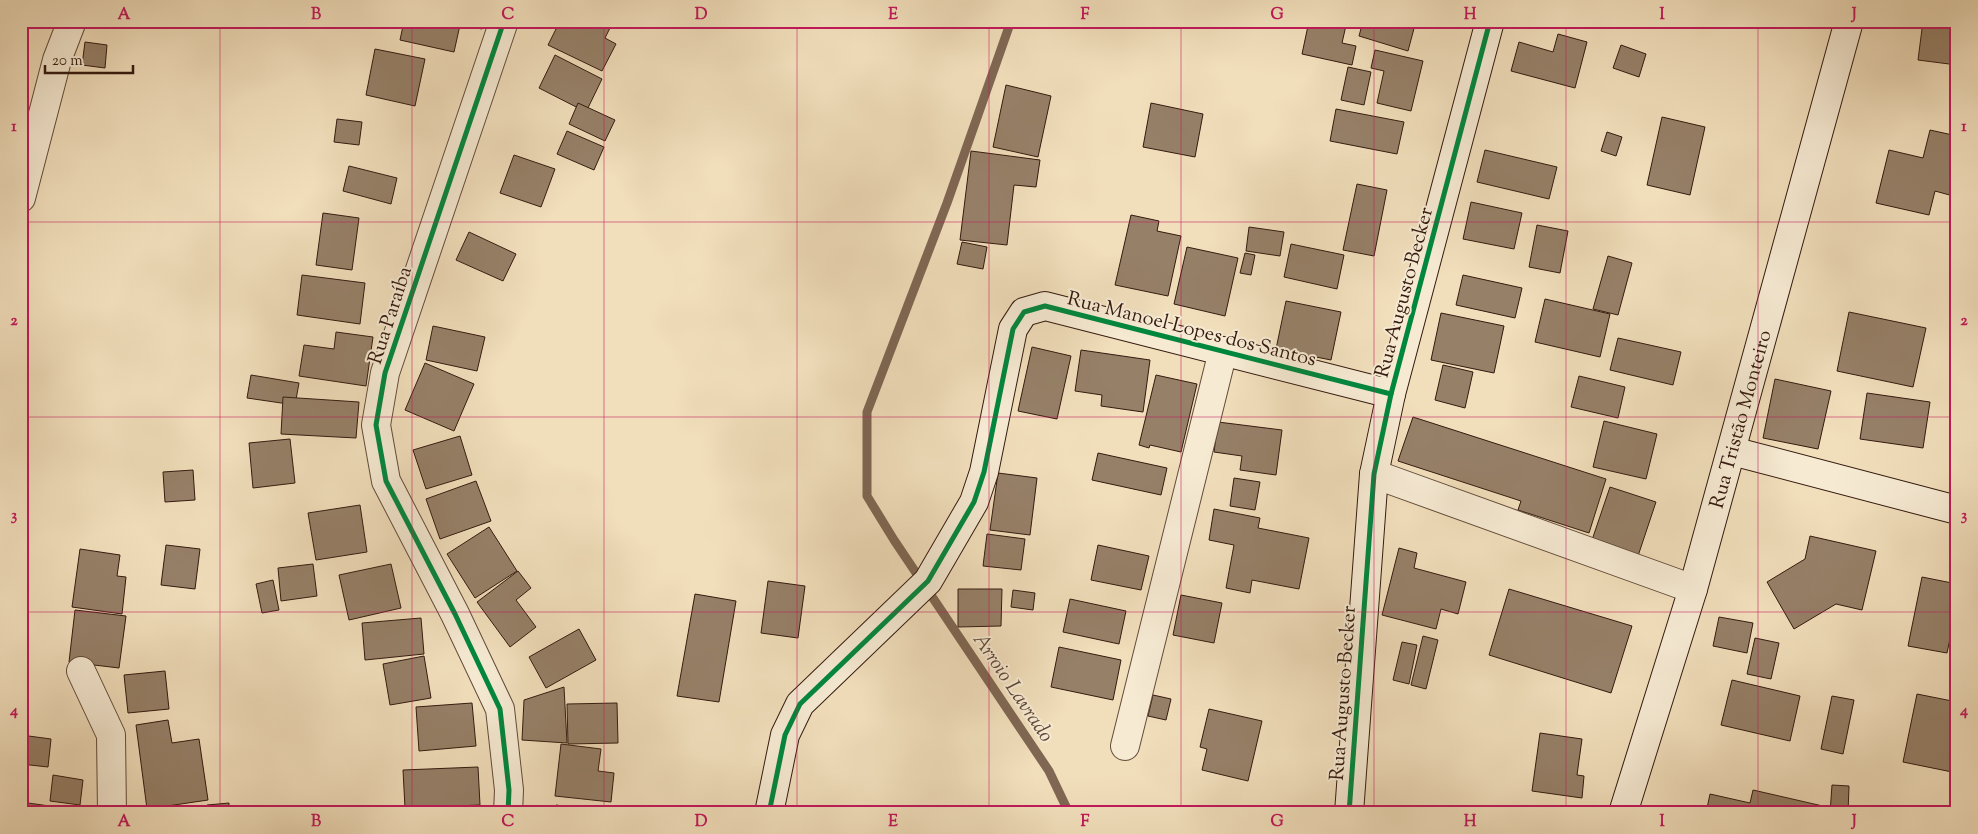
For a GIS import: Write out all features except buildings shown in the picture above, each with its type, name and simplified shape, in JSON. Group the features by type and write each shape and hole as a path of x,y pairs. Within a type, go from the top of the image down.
{"street":[{"path":"21,198 57,60 72,21"},
{"name":"Rua Paraíba","path":"504,21 385,373 376,426 386,481 455,614 500,709 509,790 508,813"},
{"name":"Rua Augusto Becker","path":"1348,813 1374,474 1391,394 1490,21"},
{"name":"Rua Tristão Monteiro","path":"1623,813 1693,589 1849,21"},
{"name":"Rua Manoel Lopes dos Santos","path":"769,813 785,735 800,704 928,581 974,502 984,472 1013,329 1024,312 1045,306 1391,394"},
{"path":"1125,746 1223,351"},
{"path":"1732,451 1957,510"},
{"path":"1374,474 1693,589"},
{"path":"81,671 111,735 112,813"}],"waterway":[{"name":"Arroio Lavrado","path":"1011,21 947,203 867,412 867,496 894,540 1049,771 1069,813"}],"cycle path":[{"path":"504,21 385,373 376,425 386,481 455,614 500,709 509,790 508,813"},
{"path":"1349,813 1374,474 1391,394 1490,21"},
{"path":"769,813 785,735 800,704 928,581 974,502 984,472 1013,329 1024,312 1045,306 1391,394"}]}
